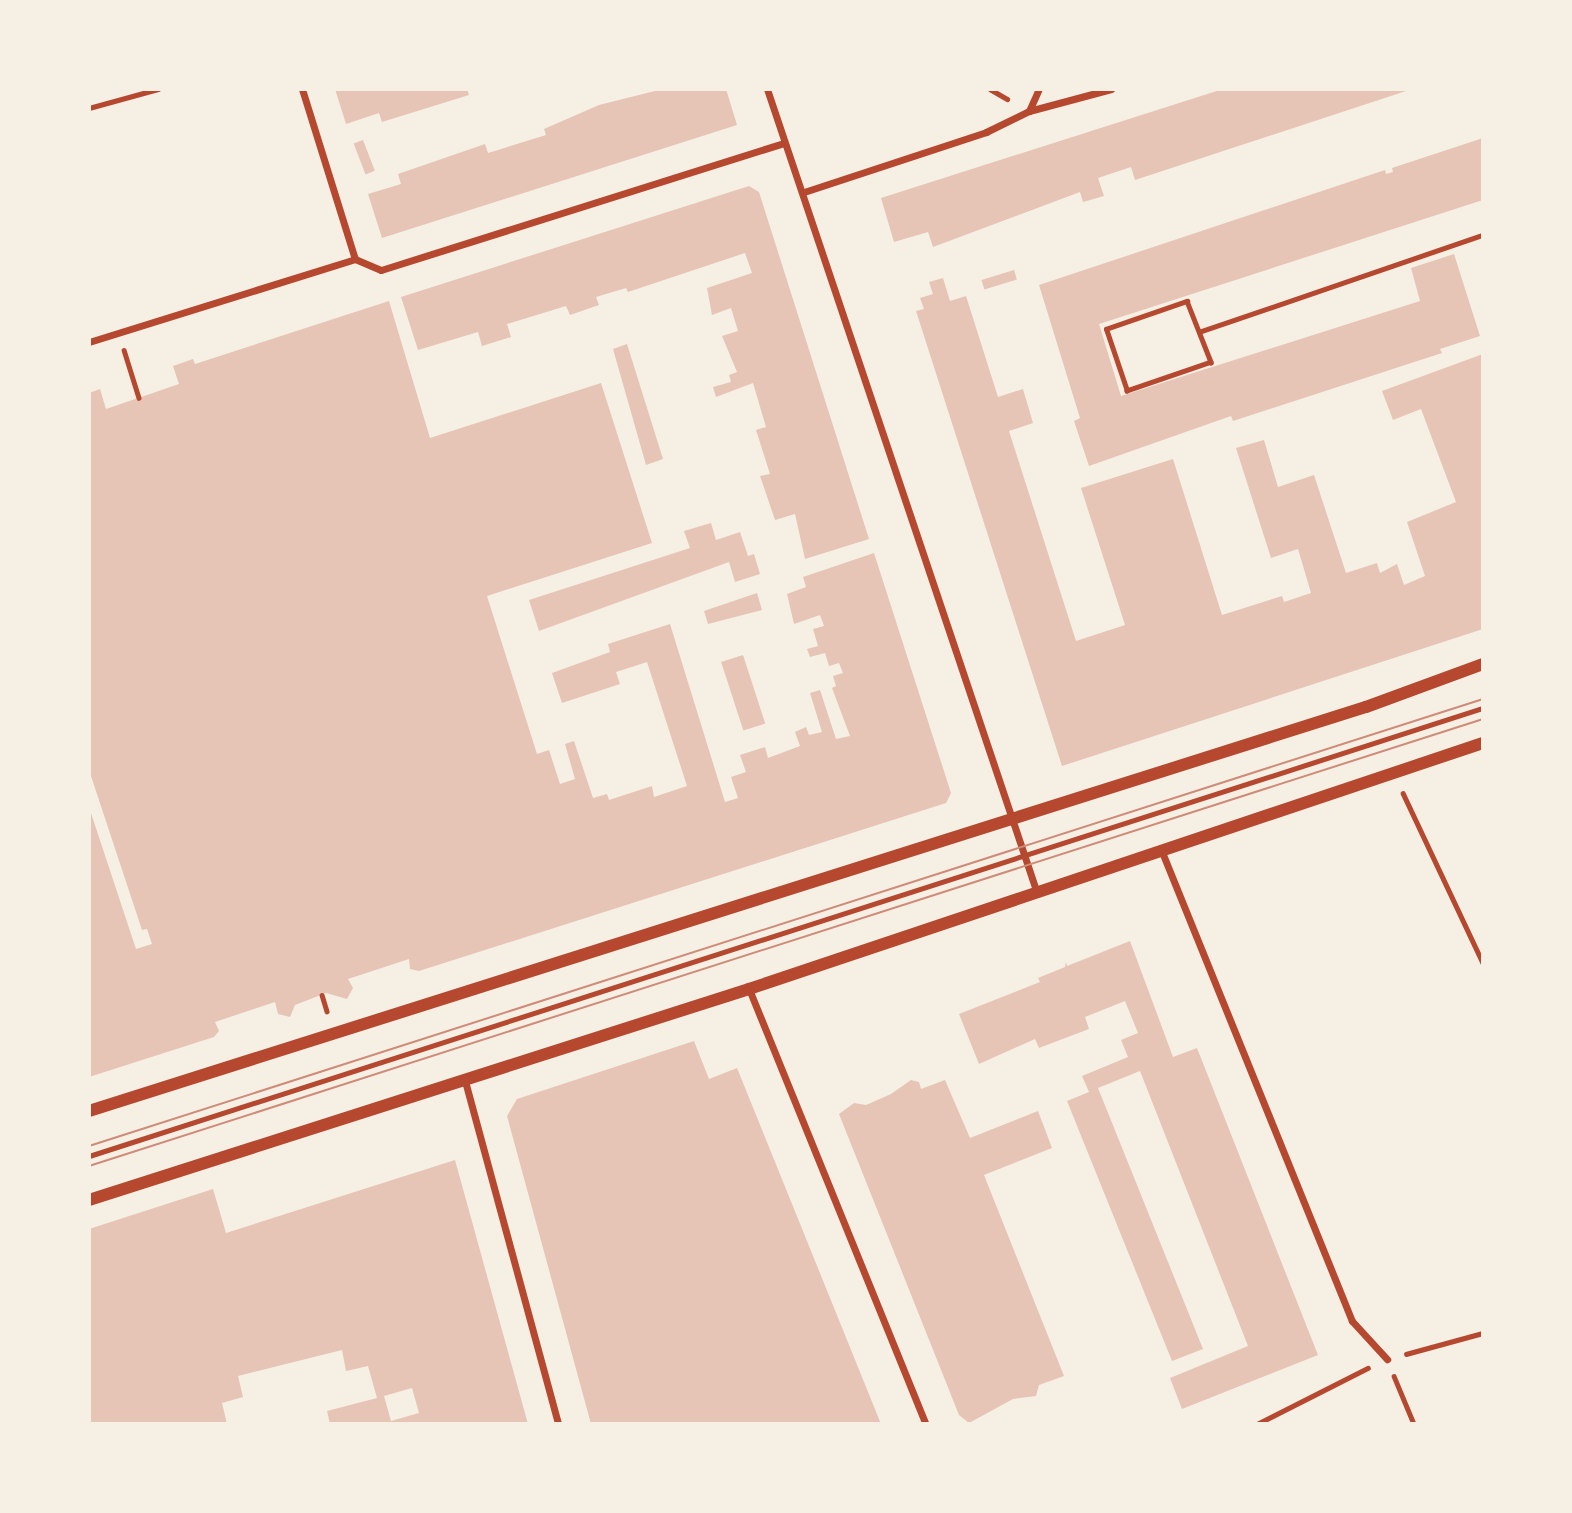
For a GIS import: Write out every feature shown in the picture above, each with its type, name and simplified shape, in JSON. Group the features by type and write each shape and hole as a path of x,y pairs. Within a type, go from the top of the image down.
{"street":[{"path":"302,89 355,258"},
{"path":"767,89 804,192 1010,818 1038,894"},
{"path":"1030,111 1039,89"},
{"path":"804,192 986,132 1030,111 1111,89"},
{"path":"89,342 355,258 381,271 785,143"},
{"path":"89,1111 1366,707 1483,664"},
{"path":"89,1200 749,989 1483,743"},
{"path":"1162,852 1352,1321 1387,1359"},
{"path":"749,989 926,1424"},
{"path":"465,1081 558,1424"}],"lane":[{"path":"89,1156 1483,708"}],"path":[{"path":"89,108 158,89"},
{"path":"1199,332 1483,235"},
{"path":"1187,301 1199,332 1211,362 1127,391 1106,329 1187,301"},
{"path":"119,334 139,398"},
{"path":"1394,773 1483,963"},
{"path":"1257,1424 1387,1359 1483,1333"},
{"path":"1387,1359 1414,1424"}],"building":[{"path":"335,89 467,89 469,95 382,122 379,113 346,124"},
{"path":"663,89 726,89 737,125 382,238 368,194 401,184 398,174 485,144 488,153 546,135 544,129 599,105"},
{"path":"1223,89 1409,90 1135,180 1131,167 1098,178 1104,196 1083,202 1080,192 933,247 928,232 894,242 881,198"},
{"path":"1483,138 1483,200 1099,324 1121,396 1420,301 1411,268 1454,254 1480,336 1440,349 1442,353 1233,421 1231,416 1089,466 1074,421 1080,418 1039,285 1385,170 1386,174 1393,172 1392,168"},
{"path":"363,140 375,171 365,174 354,144"},
{"path":"749,186 759,192 869,539 805,559 795,514 775,520 760,476 770,474 756,430 766,427 753,383 716,397 713,387 731,382 729,375 737,372 722,336 738,331 731,308 712,315 707,288 752,273 745,253 628,292 626,288 596,297 599,305 570,315 566,306 507,324 511,337 482,346 478,332 418,350 401,297"},
{"path":"1014,270 1017,280 984,290 981,280"},
{"path":"943,278 950,301 966,296 998,397 1023,389 1033,423 1009,431 1076,641 1125,625 1081,488 1173,459 1222,615 1282,596 1284,602 1311,593 1298,549 1271,558 1236,448 1264,440 1278,487 1314,475 1346,573 1377,563 1380,573 1397,564 1404,585 1425,576 1407,522 1456,502 1421,409 1393,420 1382,391 1483,354 1483,629 1062,766 916,311 924,309 920,298 933,294 929,282"},
{"path":"389,301 430,438 601,383 652,543 487,596 537,754 549,750 560,784 575,779 565,744 574,741 593,798 607,794 609,800 652,786 654,797 687,786 647,662 616,672 620,684 562,703 552,673 610,652 608,644 670,624 725,802 738,798 731,777 746,772 740,755 765,747 768,758 800,746 795,732 806,727 809,735 822,732 810,693 820,690 836,739 850,736 832,688 836,686 833,676 843,673 839,663 829,666 825,653 810,657 807,649 818,646 813,629 824,626 820,615 794,624 787,594 806,587 803,577 874,553 951,793 946,803 419,971 410,969 409,959 348,979 353,988 347,999 326,993 295,1005 290,1017 278,1014 275,1002 215,1022 219,1031 214,1037 89,1077 89,807 136,949 152,944 147,929 142,930 89,770 89,393 100,389 106,409 179,384 173,366 193,359 195,364"},
{"path":"627,344 663,459 646,465 613,349"},
{"path":"711,523 716,540 740,532 748,556 754,554 760,574 735,582 729,562 539,631 529,600 690,548 684,531"},
{"path":"757,593 762,610 708,624 704,611"},
{"path":"743,655 765,723 743,731 721,662"},
{"path":"1130,941 1173,1057 1197,1048 1318,1355 1182,1409 1170,1378 1248,1346 1140,1071 1098,1088 1203,1349 1172,1361 1067,1101 1089,1092 1082,1076 1128,1057 1121,1040 1138,1033 1125,1001 1085,1017 1089,1029 1039,1048 1035,1039 979,1064 959,1014 1040,982 1038,978 1065,967 1066,962 1067,966"},
{"path":"694,1041 709,1079 737,1068 881,1424 591,1424 507,1116 517,1099"},
{"path":"911,1080 919,1082 921,1089 945,1080 970,1138 1038,1111 1052,1148 984,1175 1064,1376 1039,1385 1036,1396 1013,1399 969,1423 959,1415 839,1114 854,1103 866,1105 891,1094"},
{"path":"455,1160 528,1424 330,1424 327,1411 377,1398 368,1366 346,1371 342,1350 238,1376 243,1397 222,1403 227,1424 89,1424 89,1229 213,1189 226,1233","holes":["412,1388 419,1413 391,1421 384,1396"]}],"tram line":[{"path":"89,1146 1483,699"},
{"path":"89,1166 1483,719"}]}
